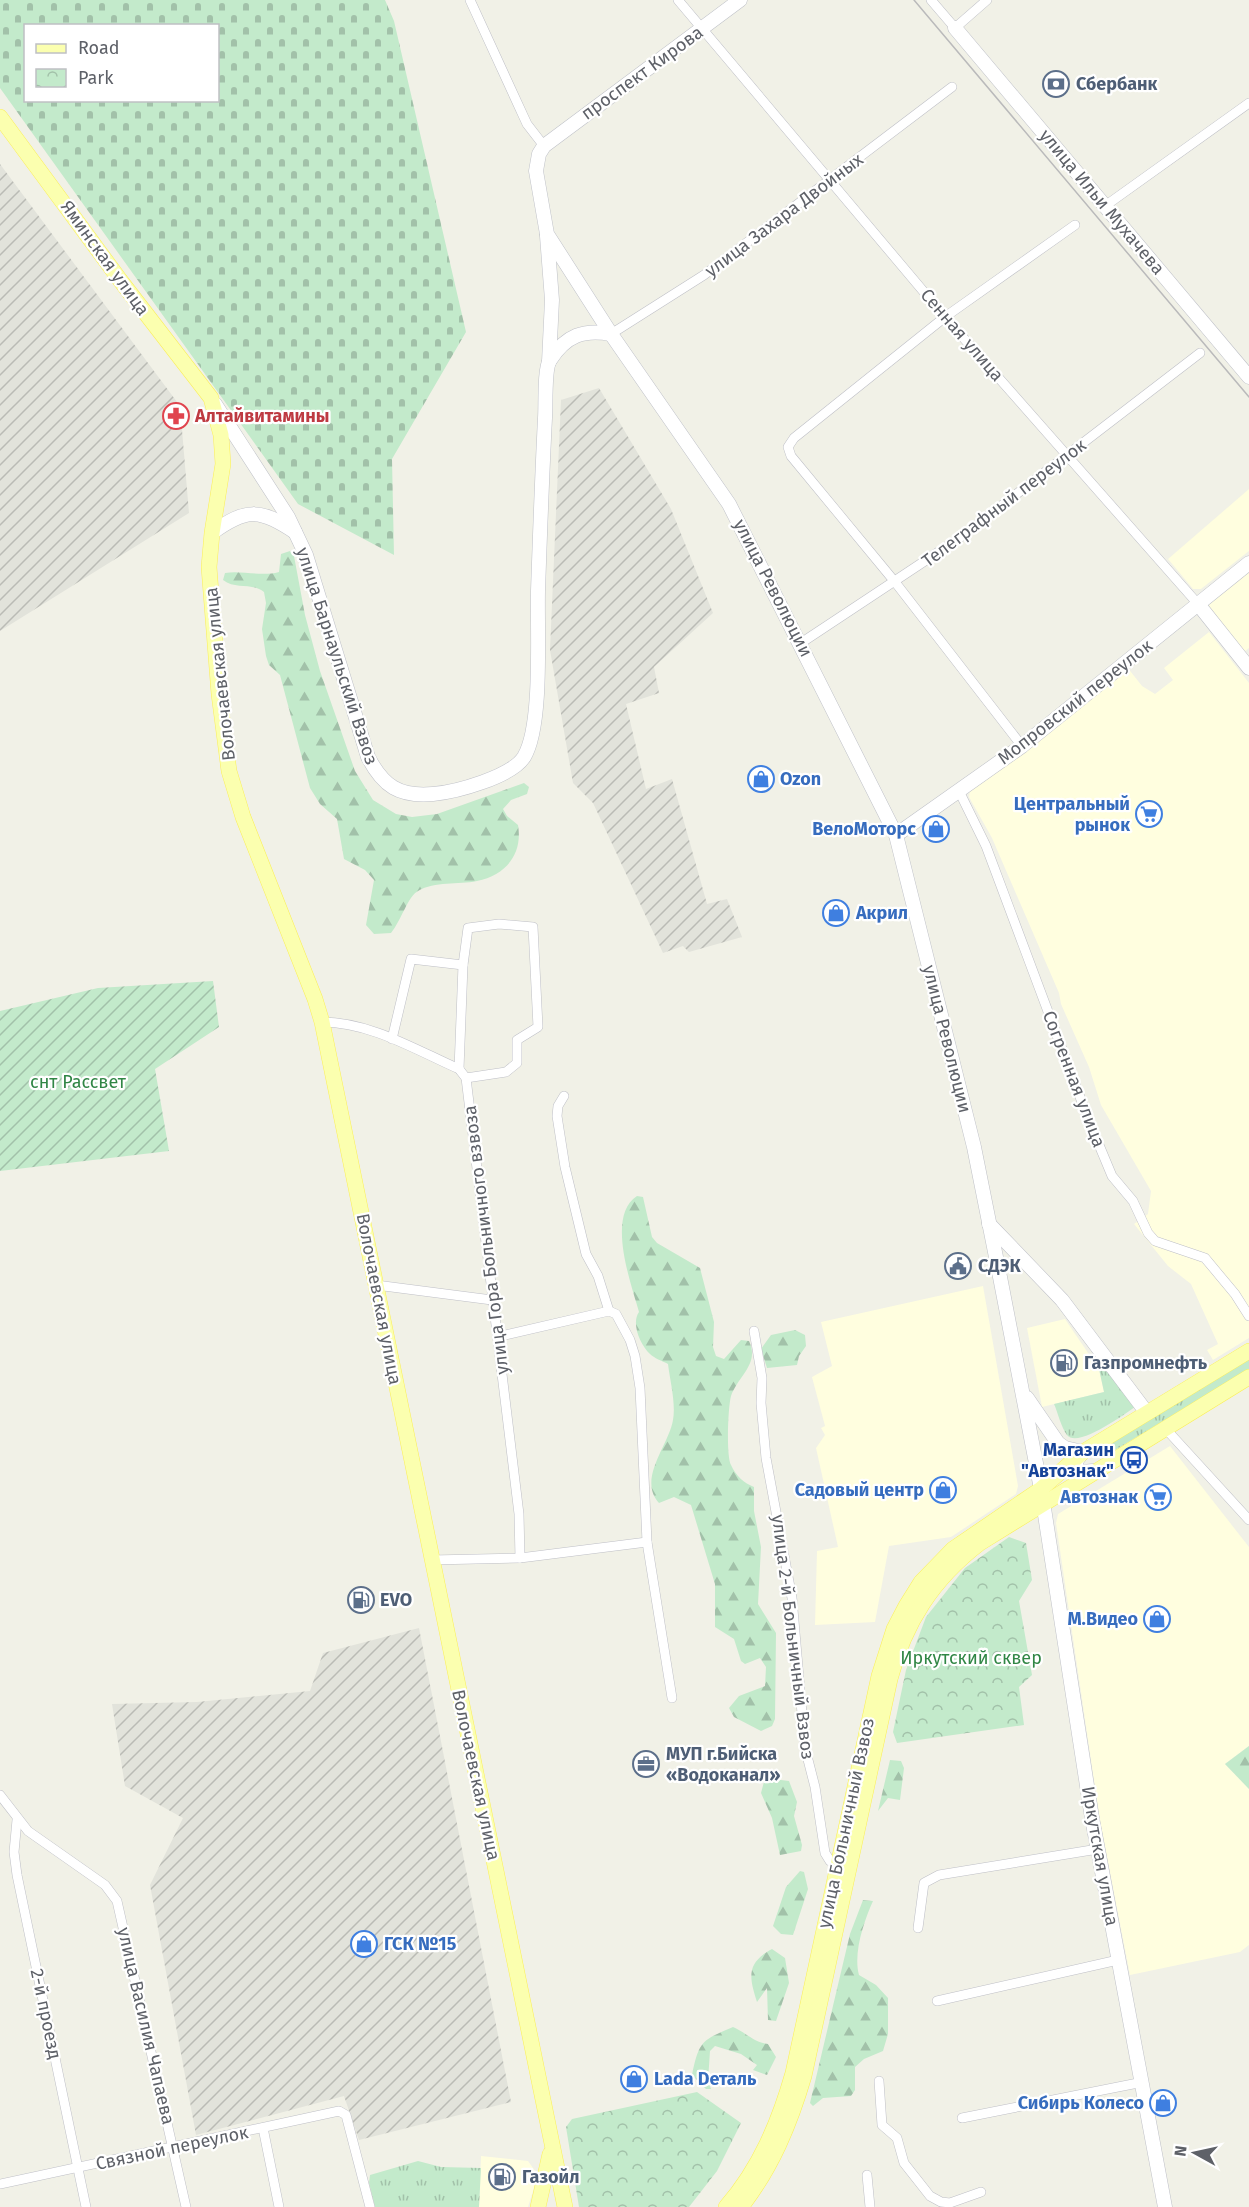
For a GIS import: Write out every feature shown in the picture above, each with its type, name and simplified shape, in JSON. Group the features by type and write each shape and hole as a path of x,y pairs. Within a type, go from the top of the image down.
{"main road":[{"name":"проспект Кирова","path":"544,146 740,0"},
{"name":"улица Ильи Мухачева","path":"955,28 1249,377"},
{"name":"Яминская улица","path":"0,117 120,280 211,398"},
{"name":"улица Революции","path":"544,146 539,154 536,171 547,234 611,334 729,504 896,835 975,1147 1042,1496"},
{"name":"улица Барнаульский Взвоз","path":"211,398 296,533 316,584 368,757 382,780 388,786 407,793 436,794 498,776 518,765 530,743 535,708 540,500 552,300 547,234"},
{"path":"549,362 578,333 589,331 611,334"},
{"name":"Волочаевская улица","path":"211,398 221,435 223,464 209,567 219,694 229,771 243,818 322,1022 517,1961 565,2207"},
{"path":"212,533 231,519 260,514 274,518 296,533"},
{"name":"Мопровский переулок","path":"896,835 1022,746 1249,563"},
{"name":"Сенная улица","path":"1198,604 1249,668"},
{"path":"989,1224 1062,1300 1147,1413"},
{"path":"1042,1496 1083,1452 1249,1351"},
{"path":"1042,1496 1093,1471 1249,1377"},
{"path":"1022,1391 1058,1443 1065,1448 1083,1452"},
{"path":"1083,1452 1076,1461 1076,1468 1081,1472 1093,1471"},
{"name":"улица Больничный Взвоз","path":"726,2207 754,2170 782,2112 793,2073 879,1676 894,1629 921,1582 953,1549 1042,1496"},
{"name":"улица Больничный Взвоз","path":"741,2207 764,2176 780,2146 798,2096 883,1707 905,1633 931,1589 948,1570 1042,1496"},
{"name":"Иркутская улица","path":"1042,1496 1098,1850 1165,2207"},
{"path":"538,2207 547,2174 550,2139"}],"street":[{"path":"470,0 526,124 544,146"},
{"name":"Сенная улица","path":"678,0 945,317 1198,604"},
{"path":"931,0 955,28 987,0"},
{"name":"улица Захара Двойных","path":"611,334 704,275 830,182 952,87"},
{"path":"1105,206 1249,103"},
{"path":"1022,746 895,582 791,456 788,447 794,438 945,317 1075,225"},
{"name":"Телеграфный переулок","path":"801,644 942,551 1069,456 1200,353"},
{"name":"Согренная улица","path":"959,791 986,846 1089,1121 1112,1176 1133,1201 1148,1233 1155,1241 1163,1246 1189,1251 1205,1258 1235,1294 1249,1316"},
{"path":"322,1022 354,1025 392,1039 459,1069 466,1078 506,1072 517,1063 517,1040 538,1027 532,927 499,924 468,928 463,964 459,1069"},
{"path":"392,1039 411,958 463,964"},
{"name":"улица Гора Больничного взвоза","path":"466,1078 519,1514 520,1558"},
{"path":"564,1096 558,1106 557,1116 565,1167 586,1254 598,1276 609,1311"},
{"path":"376,1285 492,1300"},
{"path":"497,1337 609,1311 616,1314 630,1340 640,1388 647,1542 672,1698"},
{"name":"улица 2-й Больничный Взвоз","path":"754,1331 762,1378 761,1403 766,1458 792,1598 805,1748 815,1787 825,1853 830,1861 837,1865"},
{"path":"1165,1428 1249,1520"},
{"path":"432,1560 520,1558 647,1542"},
{"path":"0,1795 16,1820"},
{"name":"улица Василия Чапаева","path":"16,1820 39,1841 105,1885 113,1893 121,1910 186,2207"},
{"name":"2-й проезд","path":"16,1820 14,1852 17,1875 86,2207"},
{"path":"918,1928 924,1883 939,1875 1098,1850"},
{"path":"937,2001 1118,1960"},
{"path":"879,2081 882,2125 897,2138 904,2163 930,2196 948,2205 981,2192"},
{"path":"962,2118 1143,2082"},
{"name":"Связной переулок","path":"0,2184 343,2112 370,2207"},
{"path":"263,2128 279,2207"},
{"path":"867,2175 870,2207"}],"shaded area":[{"path":"0,164 180,406 189,513 0,631"},
{"path":"599,388 671,509 713,613 654,667 659,693 626,704 646,789 672,779 707,904 727,899 742,937 689,952 683,946 663,953 593,803 573,783 550,650 561,400"},
{"path":"1249,489 1249,551 1201,589 1193,589 1168,559"},
{"path":"1249,570 1249,648 1243,653 1208,609 1209,601"},
{"path":"1209,632 1249,683 1249,1338 1213,1360 1207,1350 1218,1344 1191,1284 1168,1266 1134,1224 1148,1214 1151,1191 1101,1105 1089,1067 1061,1004 1059,993 992,838 969,797 970,790 1127,667 1142,686 1155,694 1173,680 1164,668"},
{"path":"983,1286 1018,1486 1016,1494 951,1537 889,1546 875,1622 815,1625 817,1551 838,1547 816,1448 825,1435 821,1428 825,1426 812,1377 832,1366 821,1322"},
{"path":"1065,1319 1099,1369 1104,1392 1042,1407 1027,1328"},
{"path":"1170,1446 1249,1547 1249,1746 1225,1764 1249,1789 1249,1945 1240,1952 1130,1975 1100,1821 1056,1523 1058,1514"},
{"path":"419,1628 511,2102 359,2140 344,2096 196,2135 150,1885 183,1818 125,1786 112,1704 197,1702 310,1691 323,1653"},
{"path":"481,2156 528,2161 538,2175 528,2207 479,2207"}],"green space":[{"path":"0,0 385,0 394,21 466,332 392,459 394,555 298,504 0,88"},
{"path":"290,551 294,556 305,615 320,671 355,771 373,800 396,814 412,817 437,814 524,783 529,787 527,794 511,800 503,809 507,816 518,825 518,845 510,862 496,874 487,878 470,882 439,884 418,891 411,898 391,933 374,934 366,925 374,880 365,870 344,859 337,819 320,804 310,788 280,675 269,665 266,656 262,629 266,603 264,592 254,587 233,585 223,580 225,573 279,572 281,554"},
{"name":"снт Рассвет","path":"213,981 219,1027 155,1069 169,1151 0,1171 0,1011 98,988"},
{"path":"637,1196 643,1197 652,1237 657,1243 700,1268 714,1322 713,1347 716,1356 724,1359 741,1340 749,1341 752,1349 747,1370 731,1396 728,1442 729,1460 733,1469 741,1479 754,1487 754,1511 761,1547 758,1604 776,1633 775,1719 772,1726 761,1731 734,1717 729,1708 739,1696 765,1686 766,1667 760,1658 745,1664 741,1661 734,1639 715,1627 715,1584 691,1505 674,1497 659,1503 653,1494 651,1483 653,1473 670,1430 674,1406 668,1364 646,1350 636,1328 639,1312 623,1251 622,1234 623,1218 628,1206"},
{"path":"795,1330 805,1335 806,1346 799,1356 797,1365 767,1368 761,1349 771,1335"},
{"path":"1249,1358 1249,1369 1102,1458 1097,1450"},
{"path":"1106,1368 1138,1405 1091,1434 1073,1438 1067,1435 1054,1404 1104,1392 1099,1369"},
{"name":"Иркутский сквер","path":"1009,1537 1026,1543 1032,1580 1019,1601 1032,1675 1019,1687 1024,1725 897,1743 893,1732 906,1670 926,1617 965,1568"},
{"path":"1249,1746 1249,1789 1225,1764"},
{"path":"890,1760 901,1761 904,1768 900,1800 888,1798 878,1811"},
{"path":"765,1778 789,1781 797,1802 794,1816 802,1845 801,1851 780,1855 772,1818 761,1793"},
{"path":"800,1871 804,1872 808,1889 793,1935 781,1934 773,1926 786,1887"},
{"path":"863,1900 873,1901 858,1947 859,1975 876,1985 888,1998 888,2034 883,2051 864,2059 855,2067 855,2090 851,2096 823,2098 813,2106 810,2103 850,1934"},
{"path":"772,1949 785,1958 789,1983 776,2021 768,2020 767,1988 757,2002 751,1978 754,1965"},
{"path":"733,2027 759,2042 768,2044 776,2057 767,2075 753,2070 757,2065 741,2054 715,2046 710,2051 708,2081 711,2089 706,2089 692,2075 700,2048 714,2035"},
{"path":"697,2092 741,2123 717,2171 689,2207 579,2207 566,2127 572,2119"},
{"path":"418,2161 441,2167 481,2168 479,2207 375,2207 369,2183 370,2175"}],"tram line":[{"path":"914,0 1249,397"}],"place":[{"name":"Сбербанк","path":"1056,84"},
{"name":"Алтайвитамины","path":"176,416"},
{"name":"Ozon","path":"761,779"},
{"name":"Центральный рынок","path":"1149,814"},
{"name":"ВелоМоторс","path":"936,829"},
{"name":"Акрил","path":"836,913"},
{"name":"СДЭК","path":"958,1266"},
{"name":"Газпромнефть","path":"1064,1363"},
{"name":"Магазин \"Автознак\"","path":"1134,1460"},
{"name":"Садовый центр","path":"943,1490"},
{"name":"Автознак","path":"1158,1497"},
{"name":"EVO","path":"361,1600"},
{"name":"М.Видео","path":"1157,1619"},
{"name":"МУП г.Бийска «Водоканал»","path":"646,1764"},
{"name":"ГСК №15","path":"364,1944"},
{"name":"Lada Dеталь","path":"634,2079"},
{"name":"Сибирь Колесо","path":"1163,2103"},
{"name":"Газойл","path":"502,2177"}]}
